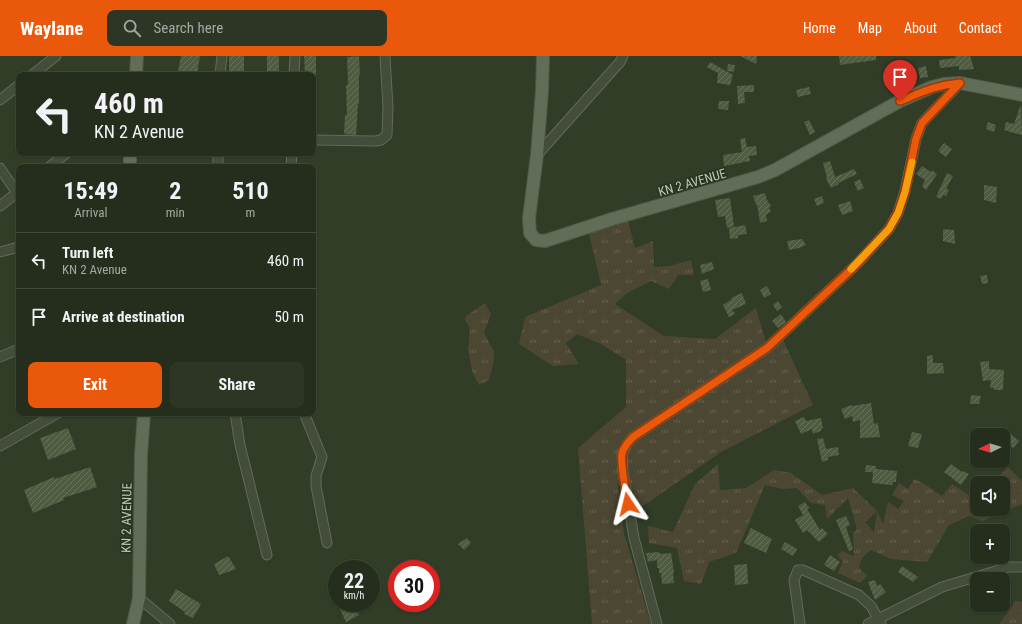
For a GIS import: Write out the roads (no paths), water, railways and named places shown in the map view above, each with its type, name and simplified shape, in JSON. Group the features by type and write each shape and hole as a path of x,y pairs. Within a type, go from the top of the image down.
{"main road":[{"path":"136,72 137,56"},
{"name":"KN 2 AVENUE","path":"543,56 537,156 529,218 530,233 536,240 545,241 612,219 758,177 776,170 900,101 932,87 944,84 960,83 1022,95"},
{"name":"KN 2 AVENUE","path":"133,624 139,598 141,455 144,416"}],"street":[{"path":"36,72 56,56"},
{"path":"220,72 222,56"},
{"path":"294,72 295,56"},
{"path":"316,140 376,141 381,140 387,135 388,107 385,56"},
{"path":"537,156 620,62 623,56"},
{"path":"657,624 634,538 623,472 622,454 627,444 633,437 767,348 857,264 889,229 898,213 905,192 916,139 922,123 960,83"},
{"path":"0,100 16,87"},
{"path":"53,164 63,156"},
{"path":"0,168 16,191"},
{"path":"0,206 16,195"},
{"path":"0,252 16,248"},
{"path":"0,357 16,350"},
{"path":"0,446 53,416"},
{"path":"235,416 240,445 267,555"},
{"path":"305,416 321,453 321,463 316,476 316,486 327,543"},
{"path":"868,624 880,621 942,588 975,576 1009,567 1022,567"},
{"path":"800,624 794,580 798,570 803,570 859,595 871,606 880,621"},
{"path":"139,598 170,624"}]}
